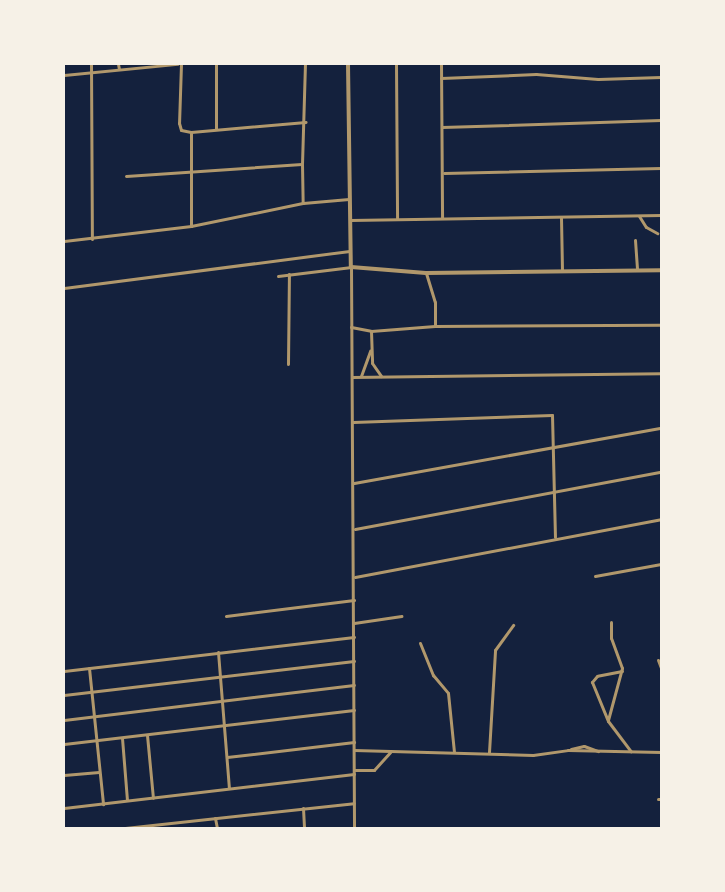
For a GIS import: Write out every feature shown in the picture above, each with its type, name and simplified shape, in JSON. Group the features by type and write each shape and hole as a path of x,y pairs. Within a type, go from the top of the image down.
{"street":[{"path":"91,64 92,239"},
{"path":"118,64 119,70"},
{"path":"64,75 177,64"},
{"path":"181,64 179,123 181,130 191,132 306,122"},
{"path":"216,64 216,129"},
{"path":"302,203 302,164 306,122 305,64"},
{"path":"348,64 355,529 354,828"},
{"path":"396,64 398,219"},
{"path":"441,64 444,173 442,218"},
{"path":"441,78 536,74 598,79 661,77"},
{"path":"442,127 661,120"},
{"path":"191,132 191,226"},
{"path":"126,176 190,175 302,164"},
{"path":"444,173 661,168"},
{"path":"64,241 191,226 302,203 349,199"},
{"path":"349,220 661,215"},
{"path":"639,216 646,227 657,233"},
{"path":"560,218 562,270"},
{"path":"636,240 637,270"},
{"path":"64,288 350,250"},
{"path":"278,276 351,267 426,273 661,270"},
{"path":"426,273 435,326"},
{"path":"288,364 289,274"},
{"path":"351,327 371,331 435,326 661,325"},
{"path":"371,331 370,349 373,367 382,376"},
{"path":"360,376 370,349"},
{"path":"352,377 661,373"},
{"path":"352,422 552,415 556,492 555,537"},
{"path":"354,483 661,428"},
{"path":"355,529 661,472"},
{"path":"355,577 555,537 661,520"},
{"path":"595,576 661,564"},
{"path":"226,616 354,600"},
{"path":"354,623 402,616"},
{"path":"608,721 622,671 611,638 611,622"},
{"path":"489,752 495,650 513,625"},
{"path":"64,671 354,636"},
{"path":"420,643 433,676 448,693 454,752"},
{"path":"218,652 221,676 220,701 228,757 229,788"},
{"path":"658,660 661,668"},
{"path":"64,695 354,661"},
{"path":"89,668 103,804"},
{"path":"622,671 593,678 608,721 631,752"},
{"path":"64,720 354,685"},
{"path":"64,744 354,710"},
{"path":"147,735 153,798"},
{"path":"122,738 127,800"},
{"path":"228,757 354,742"},
{"path":"354,750 489,752 533,755 568,750 661,752"},
{"path":"64,808 374,770 390,752"},
{"path":"64,775 99,772"},
{"path":"126,828 354,803"},
{"path":"303,808 304,828"},
{"path":"214,818 217,828"}]}
